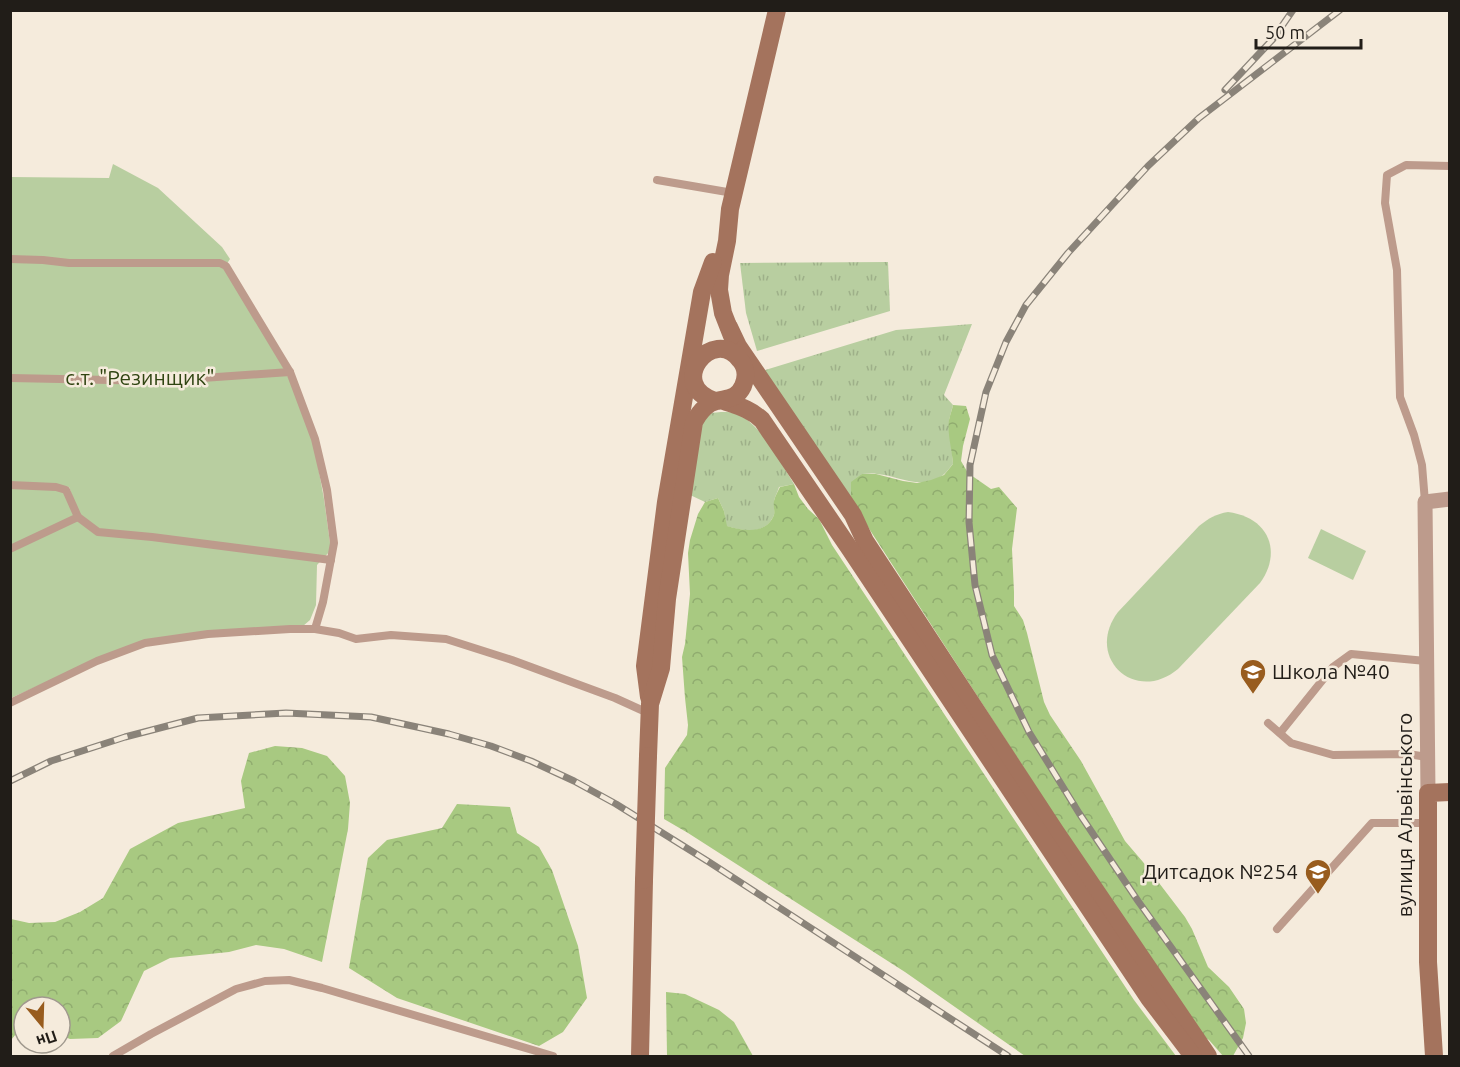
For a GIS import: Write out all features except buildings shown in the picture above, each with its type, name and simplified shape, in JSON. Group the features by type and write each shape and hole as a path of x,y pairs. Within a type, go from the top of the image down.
{"street":[{"path":"777,10 732,201 728,241 720,274 719,290 723,313 738,346 853,515 865,541 1055,831 1208,1056"},
{"path":"732,201 717,238 695,369 695,386 707,398 746,408 762,420 1143,988 1193,1056"},
{"path":"640,1056 650,709 645,666 666,502 684,395 702,292 713,262"},
{"path":"650,709 661,668 667,599 694,422 705,407 732,398 739,392 745,377 729,327"},
{"path":"684,395 703,355 719,349 735,354 845,520 865,541"},
{"path":"1425,501 1449,499"},
{"name":"вулиця Альвінського","path":"1425,501 1428,962 1434,1056"},
{"path":"1428,792 1449,792"}],"lane":[{"path":"1425,501 1422,465 1400,397 1397,270 1385,203 1388,175 1406,165 1449,166"},
{"path":"657,180 732,201"},
{"path":"10,259 69,263 220,263 226,266 290,372 315,439 327,490 334,543 323,602 315,629"},
{"path":"10,378 160,381 290,372"},
{"path":"10,485 56,487 66,490 78,518 98,532 331,560"},
{"path":"10,549 78,518"},
{"path":"10,703 97,661 145,643 208,634 315,629 339,633 356,639 391,635 446,639 650,709"},
{"path":"1280,733 1334,667 1352,654 1426,661"},
{"path":"1268,723 1291,743 1334,755 1408,753 1427,757"},
{"path":"1277,929 1372,823 1428,823"},
{"path":"113,1056 236,989 265,981 289,980 553,1056"}],"green space":[{"name":"с.т. \"Резинщик\"","path":"113,164 158,188 222,247 230,259 224,268 276,353 312,434 331,550 317,565 316,605 310,620 303,626 208,633 111,653 11,698 10,550 39,537 78,512 69,487 11,483 11,177 109,178"},
{"path":"888,262 890,311 757,351 746,313 740,263"},
{"path":"972,324 944,395 953,405 949,420 953,464 943,475 927,482 910,481 886,475 862,474 851,497 762,371 896,330"},
{"path":"953,405 966,406 970,419 961,461 968,473 991,489 999,487 1017,508 1012,549 1014,606 1023,620 1044,702 1050,715 1081,761 1125,841 1185,917 1208,967 1229,987 1244,1009 1246,1023 1243,1038 1233,1056 1223,1056 1209,1040 1194,1031 857,510 851,497 851,482 862,474 876,474 917,483 944,475 953,464 949,420"},
{"path":"711,413 738,414 751,423 771,448 794,484 779,487 774,501 774,515 770,522 759,529 746,530 726,526 724,511 718,498 705,502 688,494 700,422"},
{"path":"794,484 799,497 819,519 832,545 1134,1000 1176,1056 1025,1056 905,972 664,819 665,768 687,735 682,657 690,594 688,553 698,514 705,502 718,498 727,526 747,530 760,529 766,526 774,515 774,501 780,487"},
{"path":"10,488 54,488 64,492 76,517 11,548"},
{"path":"1228,512 1242,515 1253,521 1268,537 1271,548 1267,571 1260,583 1178,669 1162,679 1146,682 1131,679 1119,671 1111,659 1107,645 1109,629 1118,612 1199,526 1213,517"},
{"path":"1321,529 1366,551 1353,580 1308,558"},
{"path":"275,746 302,748 327,756 345,776 350,803 348,829 322,962 284,949 256,945 229,952 170,958 144,971 121,1021 98,1038 72,1039 72,995 12,995 11,1040 11,919 29,923 55,922 80,912 103,898 130,849 178,823 245,808 241,781 249,753"},
{"path":"457,804 510,807 517,833 539,847 552,870 578,946 587,998 563,1032 539,1046 397,998 349,968 368,858 387,840 442,828"},
{"path":"666,992 685,994 719,1010 734,1022 753,1056 667,1056"}],"railway":[{"path":"1225,90 1273,39 1293,10"},
{"path":"1249,1056 1138,901 1079,813 1029,732 992,655 975,585 969,522 970,465 986,392 1006,342 1026,305 1068,253 1148,166 1199,118 1340,10"},
{"path":"10,781 51,761 125,737 198,718 286,713 371,717 449,734 531,761 616,804 1008,1056"}],"place":[{"name":"Школа №40","path":"1253,695"},
{"name":"Дитсадок №254","path":"1318,895"}]}
